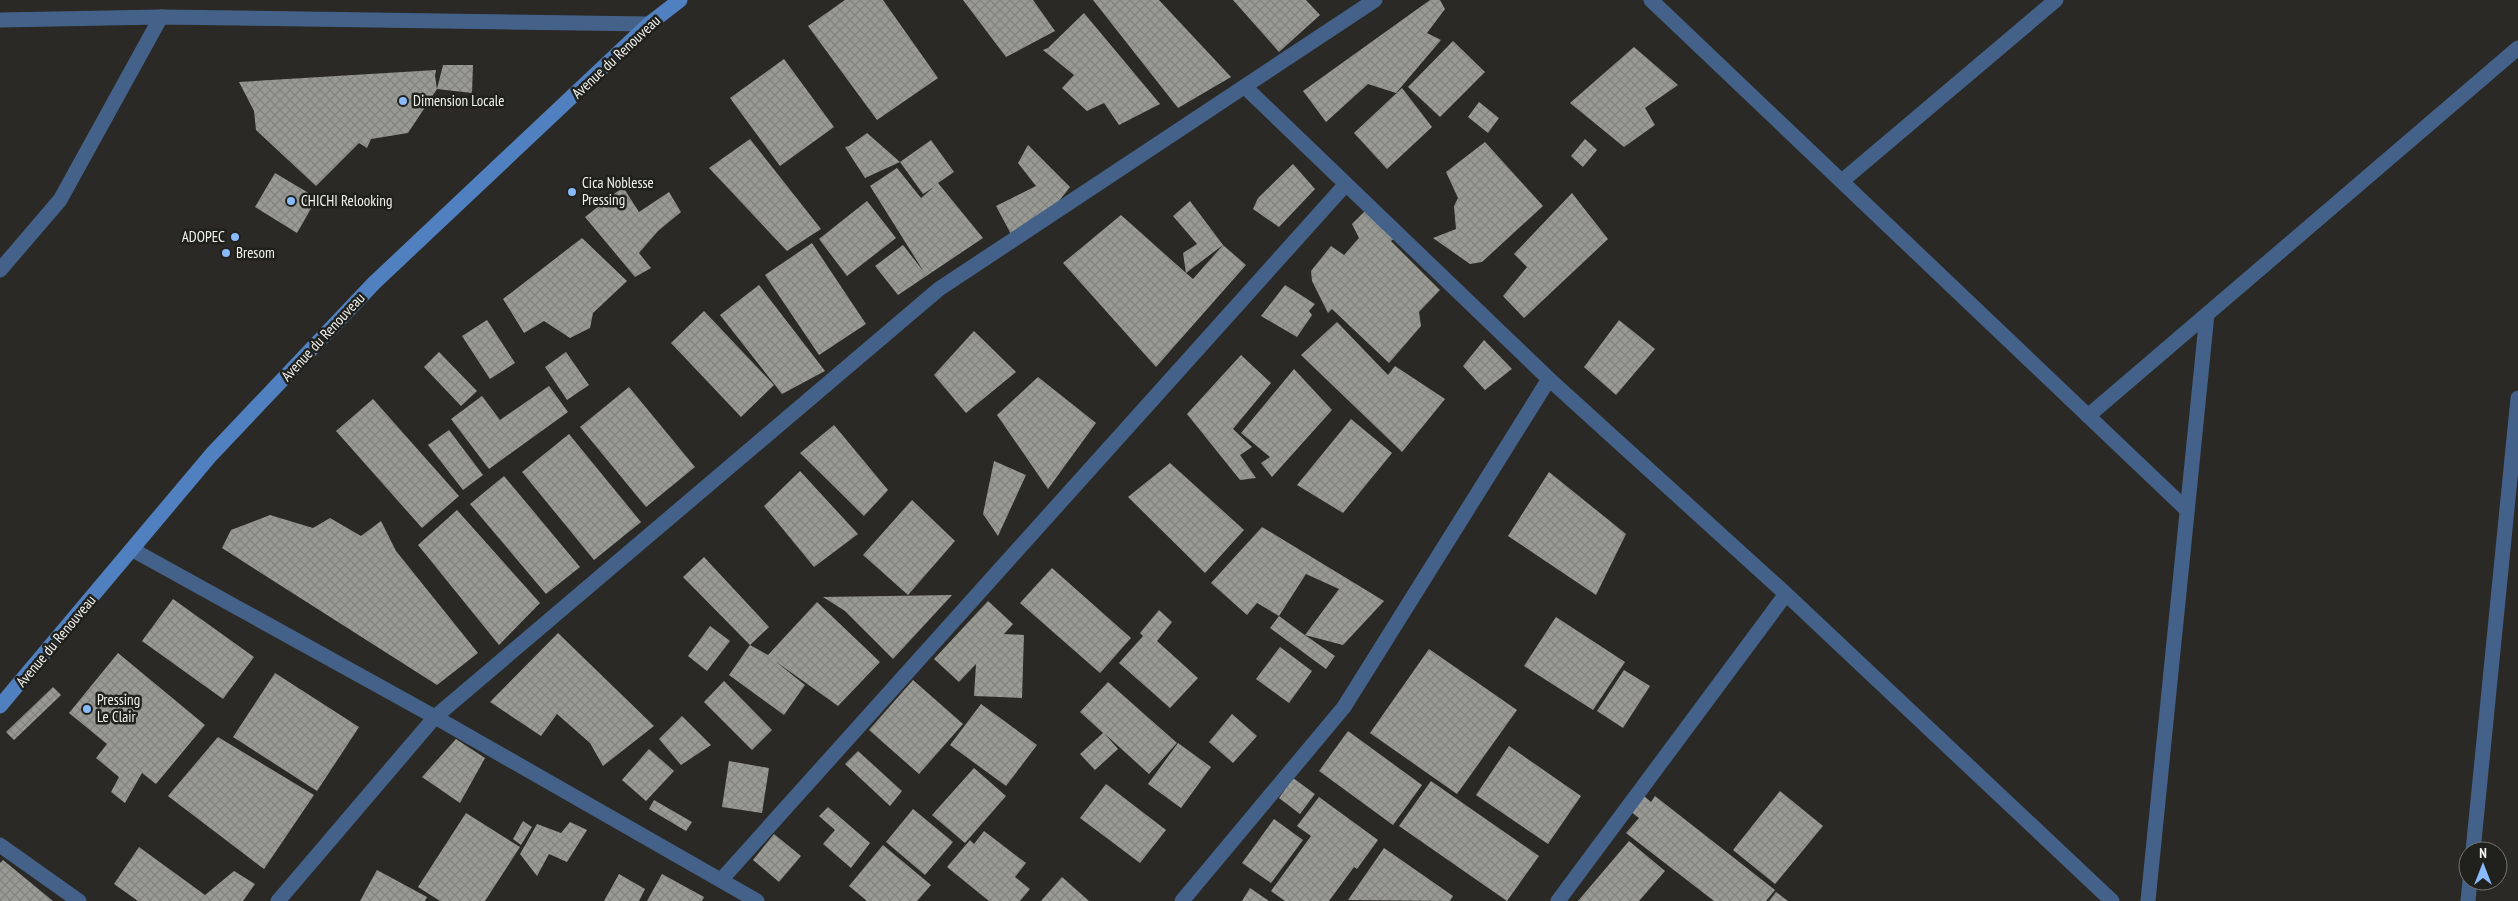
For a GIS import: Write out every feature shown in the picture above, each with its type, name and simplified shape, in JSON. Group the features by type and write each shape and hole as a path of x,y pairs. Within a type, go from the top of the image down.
{"main road":[{"name":"Avenue du Renouveau","path":"0,706 211,456 374,284 650,24 680,0"}],"street":[{"path":"278,901 435,717 939,290 1375,0"},
{"path":"1651,0 2187,510"},
{"path":"1842,182 2056,0"},
{"path":"0,20 161,17 650,24"},
{"path":"0,270 60,200 161,17"},
{"path":"2088,416 2518,48"},
{"path":"1245,87 1549,379 1786,594 2112,901"},
{"path":"721,880 1346,184"},
{"path":"2148,901 2207,314"},
{"path":"1182,901 1344,706 1549,379"},
{"path":"2474,841 2518,398"},
{"path":"133,550 435,717 757,901"},
{"path":"1558,901 1786,594"},
{"path":"0,845 79,901"}],"building":[{"path":"845,0 883,0 938,78 877,120 808,26"},
{"path":"963,0 1033,0 1055,31 1006,57"},
{"path":"1093,0 1159,0 1231,77 1178,108"},
{"path":"1233,0 1306,0 1320,15 1279,52"},
{"path":"1430,0 1440,0 1445,9 1427,33 1441,40 1396,93 1368,84 1326,122 1303,91"},
{"path":"1084,13 1160,104 1119,125 1104,103 1087,111 1062,88 1074,75 1043,50 1048,48"},
{"path":"1453,41 1485,72 1440,117 1408,87"},
{"path":"1634,47 1678,85 1645,108 1655,125 1624,147 1570,103"},
{"path":"784,59 834,127 780,166 730,98"},
{"path":"443,65 473,65 472,93 437,89"},
{"path":"436,70 437,89 408,133 371,139 367,148 359,143 316,186 256,130 254,111 239,82"},
{"path":"1402,88 1432,127 1387,169 1354,133"},
{"path":"1479,102 1499,118 1488,133 1468,117"},
{"path":"867,133 900,162 865,178 845,147"},
{"path":"750,139 821,229 787,251 709,168"},
{"path":"1585,139 1597,150 1583,167 1571,156"},
{"path":"931,140 954,172 938,183 983,238 898,295 875,266 903,245 924,272 870,186 897,168 921,198 934,187 923,194 900,162"},
{"path":"1485,142 1543,206 1482,262 1470,264 1433,238 1456,229 1454,206 1458,198 1446,172"},
{"path":"1028,145 1070,187 1059,201 1012,236 996,206 1036,186 1018,163"},
{"path":"1293,164 1315,189 1279,227 1253,209 1258,198"},
{"path":"275,173 317,198 297,233 255,207"},
{"path":"623,187 639,212 669,192 681,212 658,231 639,253 651,268 635,277 585,217"},
{"path":"1572,193 1608,239 1524,318 1503,296 1527,267 1514,254"},
{"path":"867,201 896,238 847,276 819,239"},
{"path":"1190,201 1223,245 1186,273 1183,253 1197,244 1173,216"},
{"path":"1369,207 1398,235 1391,241 1440,290 1419,312 1421,326 1389,363 1332,309 1328,313 1312,281 1311,271 1331,246 1344,255 1359,238 1352,224"},
{"path":"1121,215 1193,279 1223,245 1246,265 1156,367 1063,263"},
{"path":"582,238 627,281 593,313 590,328 570,338 544,321 524,333 503,299"},
{"path":"812,243 866,324 819,355 765,275"},
{"path":"759,285 825,371 782,394 720,315"},
{"path":"1285,285 1315,304 1309,311 1312,315 1297,337 1261,316"},
{"path":"704,311 774,385 741,417 671,343"},
{"path":"487,320 515,363 490,379 462,336"},
{"path":"1619,320 1655,349 1616,395 1584,367"},
{"path":"1337,322 1388,375 1395,366 1445,399 1402,452 1301,355"},
{"path":"974,331 1016,372 966,413 934,375"},
{"path":"1484,340 1512,369 1485,390 1463,366"},
{"path":"439,352 477,391 461,406 424,367"},
{"path":"566,352 589,385 567,400 545,367"},
{"path":"1241,355 1271,383 1233,429 1252,447 1240,455 1256,478 1240,480 1187,414"},
{"path":"1294,369 1332,410 1272,477 1261,463 1270,457 1241,433"},
{"path":"1038,377 1096,423 1048,489 997,415"},
{"path":"549,386 568,412 489,469 451,419 482,396 500,420"},
{"path":"629,387 695,467 646,507 580,427"},
{"path":"373,399 459,496 422,528 336,431"},
{"path":"1351,419 1392,453 1343,513 1297,485"},
{"path":"834,425 888,490 864,516 800,453"},
{"path":"449,430 483,475 463,490 428,445"},
{"path":"569,434 641,522 594,560 522,472"},
{"path":"994,461 1026,475 998,536 983,514"},
{"path":"1170,463 1244,530 1205,573 1128,497"},
{"path":"800,471 858,534 814,567 764,506"},
{"path":"1549,472 1626,534 1596,595 1508,536"},
{"path":"504,476 580,567 546,594 470,504"},
{"path":"912,500 955,541 908,595 863,555"},
{"path":"457,510 540,603 499,645 418,545"},
{"path":"270,515 313,528 330,518 361,536 381,521 396,551 478,653 437,685 222,548 231,530"},
{"path":"1262,527 1384,601 1343,645 1305,635 1339,589 1306,574 1279,616 1257,603 1247,615 1211,583"},
{"path":"704,557 769,627 750,645 683,577"},
{"path":"1052,568 1131,638 1100,673 1020,603"},
{"path":"952,595 893,659 845,611 823,597"},
{"path":"173,599 254,657 223,699 142,641"},
{"path":"988,601 1013,624 1004,634 1024,635 1022,698 974,696 976,664 959,682 934,659"},
{"path":"817,602 880,662 838,706 775,661 805,685 784,715 729,675 750,645 768,655"},
{"path":"1159,610 1172,622 1157,641 1198,678 1170,708 1119,663 1143,636 1140,633"},
{"path":"1279,616 1335,656 1326,669 1270,628"},
{"path":"1556,617 1625,662 1593,710 1524,666"},
{"path":"710,626 730,641 707,671 688,656"},
{"path":"558,633 654,726 603,766 590,743 557,714 541,736 490,702"},
{"path":"1280,647 1312,671 1289,703 1256,679"},
{"path":"1429,649 1517,710 1457,794 1370,733"},
{"path":"118,653 205,725 156,784 142,773 125,803 111,792 119,777 96,758 107,744 69,713"},
{"path":"1624,670 1650,686 1623,728 1597,711"},
{"path":"275,673 359,727 317,791 233,737"},
{"path":"913,680 963,724 919,774 869,730"},
{"path":"724,681 772,730 752,750 704,702"},
{"path":"1108,682 1177,743 1149,774 1105,734 1118,749 1095,770 1080,754 1103,733 1080,712"},
{"path":"53,687 61,695 14,740 6,732"},
{"path":"981,704 1037,745 1006,786 950,745"},
{"path":"1232,714 1257,736 1233,763 1209,742"},
{"path":"682,716 711,745 681,765 659,739"},
{"path":"1348,731 1422,785 1393,825 1319,771"},
{"path":"218,737 314,795 264,869 168,796"},
{"path":"456,739 485,758 460,803 422,777"},
{"path":"1178,743 1211,767 1181,808 1148,784"},
{"path":"1509,746 1581,796 1548,844 1476,795"},
{"path":"649,749 674,771 646,801 622,780"},
{"path":"858,751 902,791 890,806 845,764"},
{"path":"729,761 769,768 762,813 722,807"},
{"path":"974,768 1006,796 965,843 932,815"},
{"path":"1293,778 1315,794 1300,814 1279,798"},
{"path":"1431,781 1539,856 1507,901 1399,826"},
{"path":"1106,784 1166,830 1140,863 1080,818"},
{"path":"1780,791 1823,826 1775,884 1733,850"},
{"path":"1644,796 1651,802 1655,796 1775,890 1766,901 1714,901 1626,833 1639,818 1631,812"},
{"path":"1319,797 1378,840 1357,869 1354,867 1329,901 1285,901 1271,891 1311,836 1297,826"},
{"path":"654,800 692,822 686,831 649,809"},
{"path":"828,807 870,843 851,868 823,844 835,830 819,816"},
{"path":"913,809 953,842 925,875 886,842"},
{"path":"466,813 520,847 485,901 440,901 418,887"},
{"path":"1274,819 1303,840 1271,883 1242,863"},
{"path":"523,821 532,827 521,845 513,839"},
{"path":"570,822 587,830 567,862 549,854 537,876 520,854 537,824 561,833"},
{"path":"984,831 1026,863 1015,877 1030,889 1020,901 989,901 947,867 970,840 974,844"},
{"path":"774,834 801,856 779,882 753,860"},
{"path":"1629,841 1665,871 1639,901 1578,901"},
{"path":"883,845 931,885 917,901 867,901 849,886"},
{"path":"139,847 205,895 234,871 255,884 243,901 138,901 114,884"},
{"path":"1384,848 1453,896 1450,901 1348,900"},
{"path":"3,860 53,901 0,901 0,863"},
{"path":"377,870 427,897 425,901 360,901"},
{"path":"619,874 645,889 639,901 604,901"},
{"path":"662,874 704,897 702,901 647,901"},
{"path":"1062,877 1089,901 1041,901"},
{"path":"1250,888 1269,901 1242,901"},
{"path":"1776,892 1788,901 1769,901"}],"place":[{"name":"Dimension Locale","path":"403,101"},
{"name":"Cica Noblesse Pressing","path":"572,192"},
{"name":"CHICHI Relooking","path":"291,201"},
{"name":"ADOPEC","path":"235,237"},
{"name":"Bresom","path":"226,253"},
{"name":"Pressing Le Clair","path":"87,709"}]}
